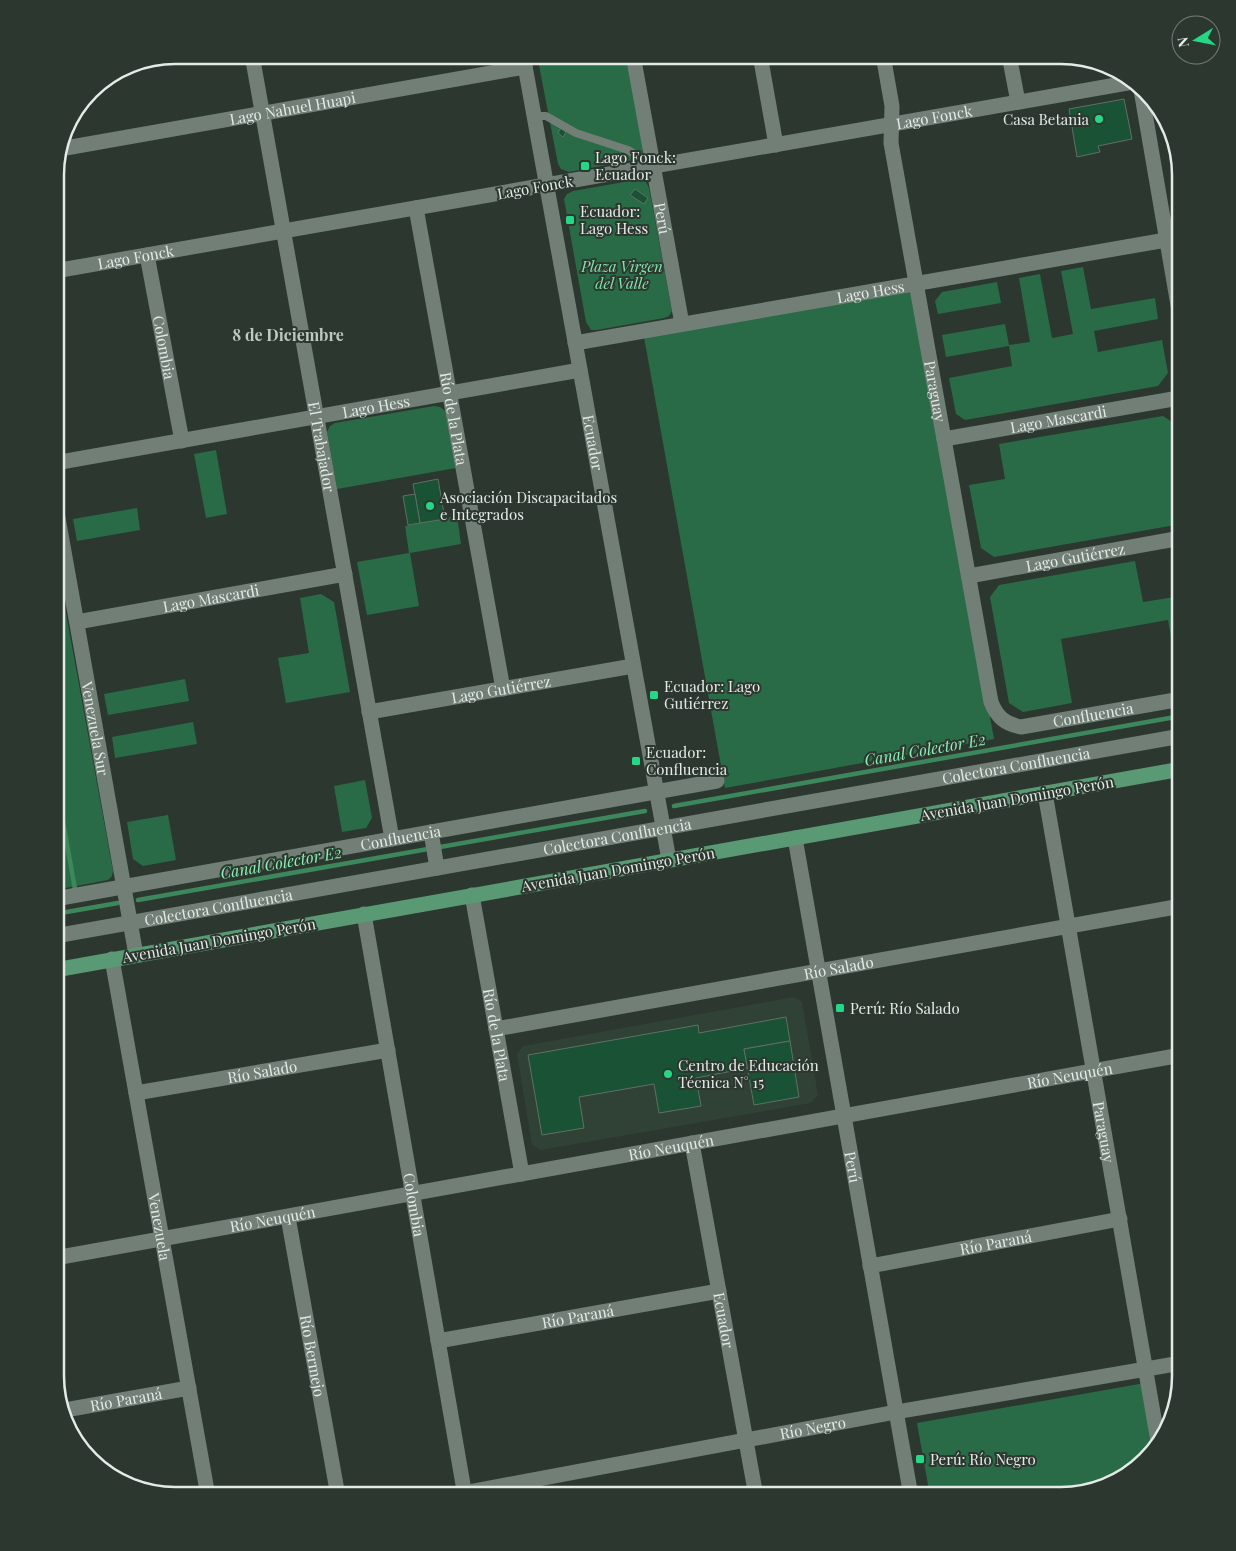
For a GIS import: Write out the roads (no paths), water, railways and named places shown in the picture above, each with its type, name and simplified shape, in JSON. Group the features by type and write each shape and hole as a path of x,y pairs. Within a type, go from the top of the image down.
{"main road":[{"name":"Avenida Juan Domingo Perón","path":"64,968 1172,771"}],"street":[{"name":"El Trabajador","path":"254,64 392,839"},
{"name":"Lago Nahuel Huapi","path":"68,148 263,113 509,64"},
{"name":"Ecuador","path":"525,64 668,860"},
{"name":"Perú","path":"635,64 682,324"},
{"path":"762,64 776,145"},
{"name":"Paraguay","path":"885,64 892,102 890,143 991,702 994,710 1005,722"},
{"path":"1011,64 1018,102"},
{"name":"Lago Fonck","path":"64,269 1124,84"},
{"path":"1142,99 1172,276"},
{"name":"Río de la Plata","path":"416,208 503,689"},
{"name":"Lago Hess","path":"574,343 1166,240"},
{"name":"Colombia","path":"147,255 182,440"},
{"name":"Lago Hess","path":"64,461 580,370"},
{"name":"Lago Mascardi","path":"944,439 1172,399"},
{"name":"Lago Gutiérrez","path":"969,576 1172,540"},
{"name":"Venezuela Sur","path":"64,550 136,955"},
{"name":"Lago Mascardi","path":"77,622 345,574"},
{"name":"Lago Gutiérrez","path":"369,712 633,666"},
{"name":"Confluencia","path":"1005,722 1021,727 1029,726 1172,701"},
{"name":"Colectora Confluencia","path":"64,934 1172,738"},
{"name":"Confluencia","path":"64,896 717,781"},
{"name":"Paraguay","path":"1045,793 1157,1433"},
{"path":"431,832 437,868"},
{"name":"Perú","path":"795,838 909,1487"},
{"name":"Río de la Plata","path":"472,895 522,1174"},
{"name":"Río Salado","path":"496,1029 1172,908"},
{"name":"Colombia","path":"364,914 464,1487"},
{"name":"Venezuela","path":"112,960 206,1487"},
{"name":"Río Salado","path":"136,1093 388,1050"},
{"name":"Río Neuquén","path":"64,1256 1172,1056"},
{"name":"Ecuador","path":"692,1143 754,1487"},
{"name":"Río Bermejo","path":"288,1217 336,1487"},
{"name":"Río Paraná","path":"870,1266 1120,1219"},
{"name":"Río Paraná","path":"438,1341 719,1290"},
{"name":"Río Negro","path":"501,1487 896,1412 1172,1365"},
{"name":"Río Paraná","path":"69,1409 189,1388"}],"lane":[{"path":"534,116 546,116 576,133 628,150 654,166"}],"waterway":[{"name":"Canal Colector E2","path":"674,806 1172,718"},
{"name":"Canal Colector E2","path":"440,847 645,811"},
{"path":"64,827 75,889"},
{"name":"Canal Colector E2","path":"138,900 428,849"},
{"name":"Canal Colector E2","path":"64,912 118,903"}],"place":[{"name":"Casa Betania","path":"1099,119"},
{"name":"Lago Fonck: Ecuador","path":"585,166"},
{"name":"Ecuador: Lago Hess","path":"570,220"},
{"name":"Asociación Discapacitados e Integrados","path":"430,506"},
{"name":"Ecuador: Lago Gutiérrez","path":"654,695"},
{"name":"Ecuador: Confluencia","path":"636,761"},
{"name":"Perú: Río Salado","path":"840,1008"},
{"name":"Centro de Educación Técnica N° 15","path":"668,1074"},
{"name":"Perú: Río Negro","path":"920,1459"}],"district":[{"name":"8 de Diciembre","path":"288,334"}],"park label":[{"name":"Plaza Virgen del Valle","path":"622,274"}]}
